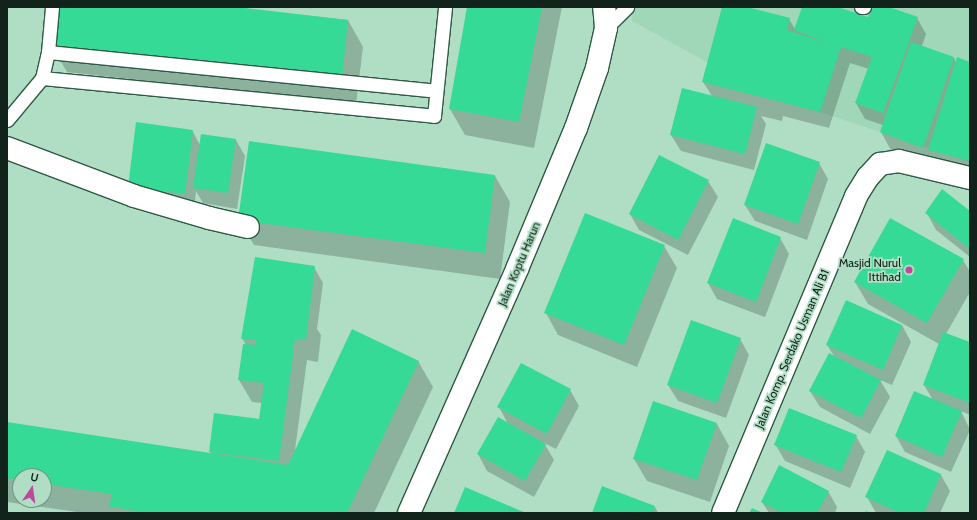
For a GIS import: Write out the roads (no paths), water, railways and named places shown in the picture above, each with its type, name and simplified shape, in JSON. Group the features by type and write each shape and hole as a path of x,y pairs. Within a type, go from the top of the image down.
{"street":[{"name":"Jalan Koptu Harun","path":"409,513 517,269 576,128 597,68 605,17"},
{"path":"7,148 134,196 209,218 248,227"},
{"name":"Jalan Komp. Serdako Usman Ali B1","path":"723,513 856,196 868,177 880,164 899,161 970,178"}],"lane":[{"path":"7,120 42,78 48,52 52,7"},
{"path":"42,78 434,116 445,7"},
{"path":"605,17 627,7"},
{"path":"48,52 436,90"}],"place":[{"name":"Masjid Nurul Ittihad","path":"909,270"}]}
